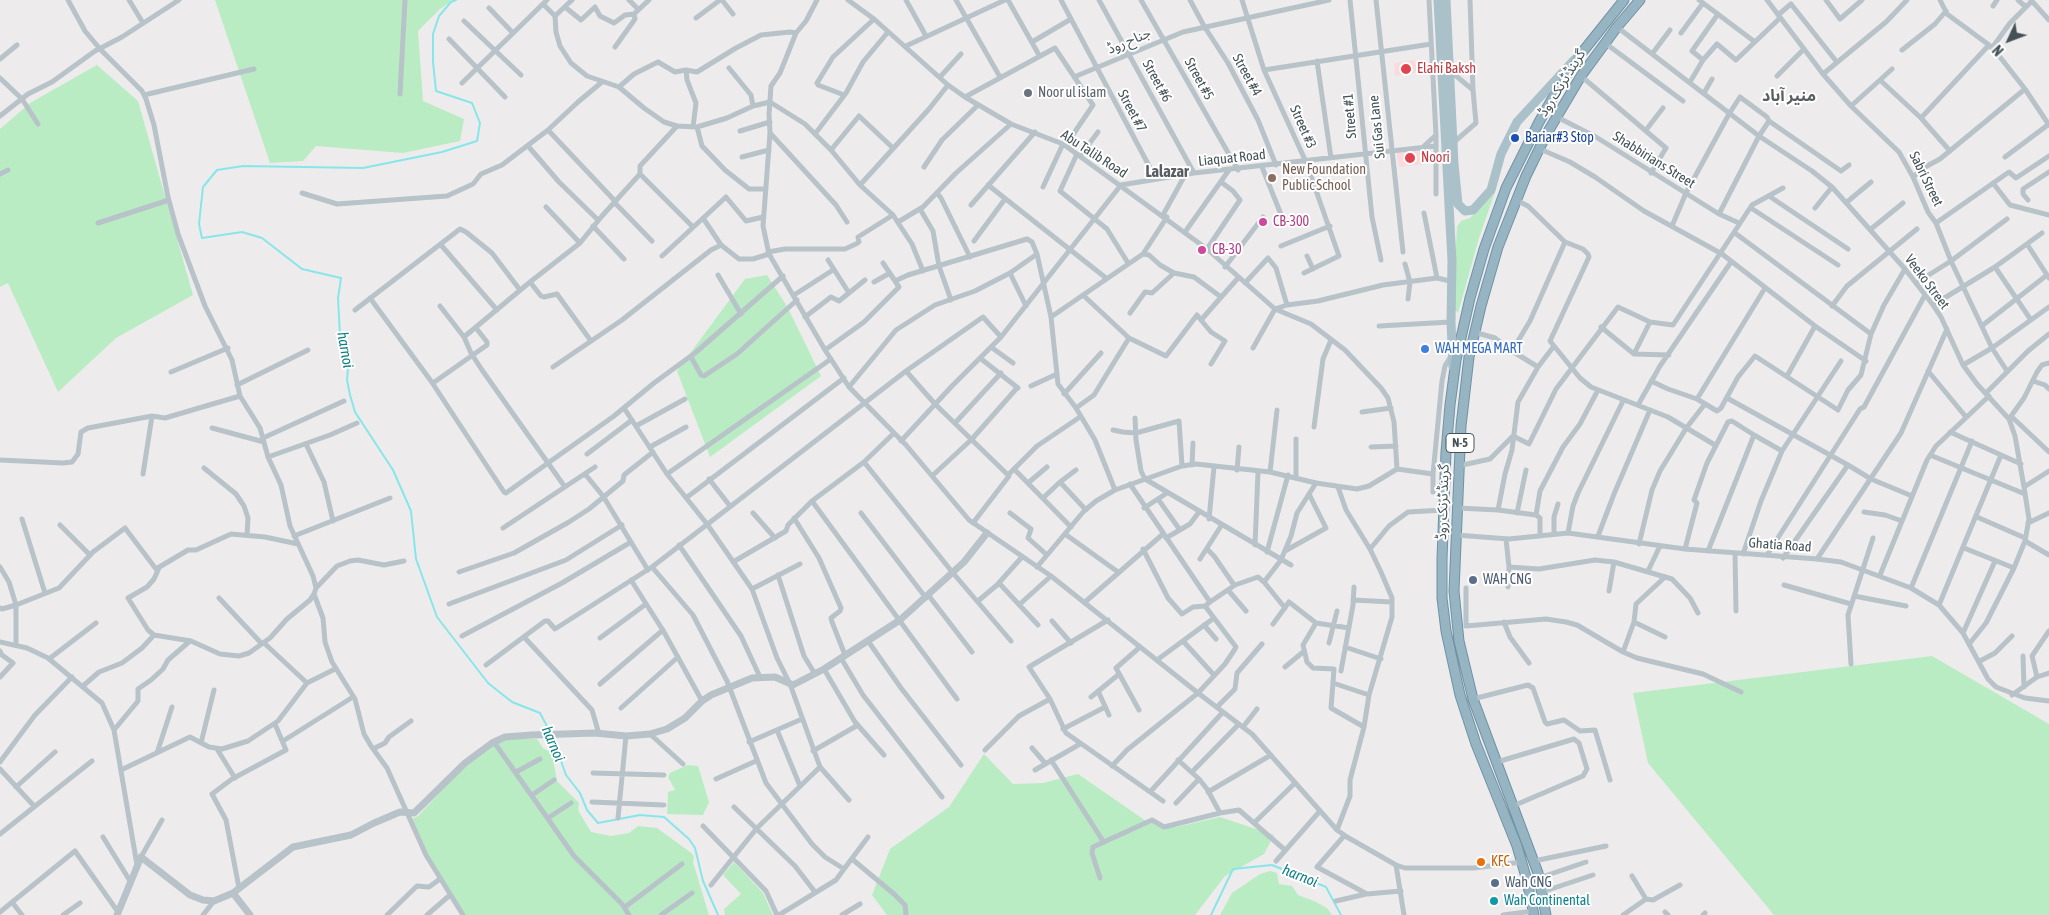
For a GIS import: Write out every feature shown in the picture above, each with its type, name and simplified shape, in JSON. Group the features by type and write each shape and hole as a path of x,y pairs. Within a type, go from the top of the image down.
{"highway":[{"name":"گرینڈ ٹرنک روڈ","path":"1534,913 1522,862 1476,744 1453,667 1442,598 1446,452 1454,375 1477,271 1506,188 1539,122 1580,55 1624,0"},
{"name":"گرینڈ ٹرنک روڈ","path":"1546,915 1539,875 1534,860 1473,700 1463,661 1456,618 1454,591 1458,466 1467,375 1474,332 1498,247 1516,200 1540,149 1581,76 1626,15 1640,0"},
{"path":"1616,8 1626,15"},
{"path":"1526,877 1539,875"}],"main road":[{"path":"1438,0 1454,143 1450,164 1458,204 1465,211 1473,210 1491,190 1501,154 1517,122 1580,55"},
{"path":"1446,0 1445,69 1450,164 1452,261 1450,281 1454,375"}],"street":[{"path":"68,0 85,31 144,95 154,125 168,200 178,234 205,306 228,348 240,396 260,428 268,457 281,486 294,536 313,576 325,642 335,669 353,697 362,728 373,749 387,768 426,855 463,915"},
{"path":"129,0 143,23"},
{"path":"0,116 22,99 52,82 100,49 179,0"},
{"path":"400,94 405,0"},
{"path":"555,16 572,0"},
{"path":"615,47 635,19 636,11 629,0"},
{"path":"565,6 580,20 594,7 600,16 614,23 625,15 636,11 649,0"},
{"path":"696,18 721,0 733,14"},
{"path":"817,0 796,33 780,74 771,86 769,150 762,217 764,241 768,253 849,387 894,433 973,523 1051,576 1198,694 1241,726 1271,755 1336,830 1344,836 1396,865 1405,868 1474,868 1522,862"},
{"name":"Abu Talib Road","path":"848,0 874,18 948,85 965,97 1011,124 1064,144 1165,216 1207,249 1225,267 1273,307 1311,324 1350,355 1381,388 1388,398 1391,408"},
{"path":"906,0 926,36"},
{"path":"956,0 1000,77"},
{"path":"906,46 1007,0 1039,56"},
{"name":"Street #7","path":"1060,0 1156,179"},
{"name":"Street #6","path":"1099,0 1194,173"},
{"name":"Street #5","path":"1141,0 1238,170"},
{"path":"1190,1 1197,0"},
{"name":"Street #3","path":"1242,0 1264,70 1306,162 1339,256 1304,273"},
{"name":"جناح روڈ","path":"1074,78 1164,39 1204,26 1307,2 1329,0"},
{"name":"Street #1","path":"1350,0 1372,217 1381,260"},
{"name":"Sui Gas Lane","path":"1376,0 1380,52 1403,252"},
{"path":"1429,0 1436,135 1436,194"},
{"path":"1454,143 1476,123 1470,0"},
{"name":"Sabri Street","path":"1767,0 1823,74 1862,118 1892,143 1899,152 1913,177 1928,212 1936,223 1951,261 1983,325 1992,348 2007,371"},
{"path":"1826,0 1840,19 1862,0"},
{"path":"1823,74 1886,22 1907,0"},
{"path":"1940,0 1948,14 1990,47 2025,89 2049,125 2005,157"},
{"path":"1993,6 1997,0"},
{"path":"2018,0 2026,7"},
{"name":"Street #4","path":"1190,1 1228,63 1258,120 1276,165"},
{"path":"1681,33 1701,1 1755,42"},
{"path":"1922,118 2031,1 2049,20"},
{"path":"462,83 545,2 555,16 556,32 560,46 571,63 587,76 619,87 654,116 677,126 695,127 727,118 754,106 770,102 805,124 860,185 893,215 912,244 923,271"},
{"path":"1690,82 1703,60 1717,44 1736,60 1791,4 1836,62"},
{"path":"489,8 513,33"},
{"path":"2042,12 2049,10"},
{"path":"1902,50 1935,24 1946,11"},
{"path":"1703,60 1692,50 1718,14"},
{"path":"844,95 817,83 833,57 874,18"},
{"path":"1032,42 1071,19"},
{"path":"464,21 521,75"},
{"name":"Veeko Street","path":"1617,27 1729,114 1832,187 1871,229 1933,305 1964,365 1987,394 2010,418 2025,494 2028,523 2025,540 2014,568 1986,623 1970,643"},
{"path":"1652,54 1670,30"},
{"path":"815,134 844,95 863,62 888,32"},
{"path":"619,87 634,74 658,62 675,72 686,70 697,72 761,35 796,33"},
{"path":"449,39 476,69 505,96"},
{"path":"1605,43 1683,101"},
{"path":"1264,70 1431,44"},
{"path":"0,59 17,45"},
{"path":"965,97 1055,48 1093,105 1064,144 1043,187"},
{"path":"1777,76 1804,49"},
{"path":"940,77 961,54"},
{"path":"1317,62 1331,158"},
{"path":"729,68 751,95 754,106"},
{"path":"144,95 254,69"},
{"path":"1445,69 1473,90"},
{"path":"1851,106 1892,69"},
{"path":"686,70 687,80 696,102 695,127 702,146 748,190 766,189"},
{"path":"1581,76 1666,148 1651,173"},
{"path":"0,78 22,99 38,124"},
{"path":"1704,94 1712,79"},
{"path":"1880,80 1922,118 1950,151"},
{"path":"302,193 337,204 447,196 473,184 481,174 502,166 548,130 602,82"},
{"path":"860,185 948,85"},
{"path":"1913,177 1950,151 2025,89"},
{"path":"1672,226 1686,193 1740,97 1767,117 1769,121 1841,171 1849,165"},
{"path":"924,167 942,140 978,105"},
{"path":"1646,130 1663,108"},
{"path":"830,150 859,116 893,148"},
{"name":"Shabbirians Street","path":"1557,117 1596,137 1719,214 1739,223"},
{"path":"1719,214 1759,136 1769,121"},
{"path":"740,131 770,122"},
{"path":"898,222 920,209 1011,124"},
{"path":"464,337 580,243 598,220 640,174 640,166 677,126"},
{"path":"548,130 652,241"},
{"path":"971,205 1035,132"},
{"path":"1098,132 1079,155 1060,191 1107,228 1128,263"},
{"path":"770,133 836,205 847,222"},
{"path":"1422,148 1436,135"},
{"path":"528,146 559,182 598,220"},
{"name":"Liaquat Road","path":"1121,185 1194,173 1238,170 1436,146"},
{"path":"1540,149 1570,162 1644,211 1722,254 1815,326 1866,360"},
{"path":"742,157 769,150"},
{"path":"1936,223 2009,172 2016,178 2049,156"},
{"path":"1262,167 1284,222"},
{"path":"0,174 8,170"},
{"path":"1185,232 1229,170"},
{"path":"2028,200 2023,194 2023,190 2049,172"},
{"path":"640,174 693,227"},
{"path":"1051,317 1142,254 1165,216 1185,175"},
{"path":"1207,249 1240,200 1233,191 1221,182"},
{"path":"1847,202 1872,182"},
{"path":"1993,183 2010,205 2049,215"},
{"path":"901,441 934,404 1001,337 1121,185"},
{"path":"988,186 1106,278"},
{"path":"1815,208 1832,187"},
{"path":"1513,436 1529,444 1556,389 1618,307 1650,322 1673,325 1722,254 1739,223 1751,208 1783,188"},
{"path":"937,193 970,257"},
{"path":"1769,196 1848,249"},
{"path":"662,256 726,197 746,221 762,217"},
{"path":"974,241 1005,199"},
{"path":"98,223 168,200"},
{"path":"1516,200 1528,206 1565,242 1583,249 1589,257 1550,341 1571,367 1580,378 1598,390 1650,410 1686,427 1716,445"},
{"path":"1871,229 1904,203"},
{"path":"546,207 580,243"},
{"path":"1751,208 1838,265"},
{"path":"920,209 933,232 939,266 951,300"},
{"path":"1424,213 1437,278"},
{"path":"703,218 721,245 739,259 753,259 786,249 845,249 859,242 858,237 893,215"},
{"path":"1225,267 1263,217"},
{"path":"1916,283 1951,261 2008,220"},
{"path":"593,226 624,258"},
{"path":"1281,246 1330,226"},
{"path":"1832,306 1848,286 1917,229"},
{"path":"355,310 462,230 492,253 520,290"},
{"path":"1735,233 1871,334"},
{"path":"1933,305 1995,267 2042,233"},
{"path":"895,281 1026,239 1032,242 1037,254 1051,317 1058,384 1076,408 1095,440 1115,490"},
{"path":"1512,351 1530,321 1565,242"},
{"path":"441,244 498,310"},
{"path":"1983,325 2016,298 2048,276 2027,244"},
{"path":"553,367 649,299 710,250 721,245"},
{"path":"849,387 896,330 935,305 975,291 1010,273 1037,254"},
{"path":"1142,254 1149,255 1160,265 1174,273 1194,277 1221,297"},
{"path":"1306,256 1313,269"},
{"path":"1245,283 1268,258 1276,268 1287,305"},
{"path":"828,260 849,293"},
{"path":"1638,405 1651,381 1732,262"},
{"path":"825,350 874,313 899,287 883,263"},
{"path":"1405,264 1410,282 1408,299"},
{"path":"1995,267 2031,320"},
{"path":"1651,381 1696,399 1717,411 1727,398 1738,377 1755,356 1838,410 1848,390 1861,375 1871,334 1884,305 1905,269"},
{"path":"691,357 701,375 704,376 737,354 796,298 833,270"},
{"path":"874,282 890,273"},
{"path":"1010,273 1026,306"},
{"path":"1130,312 1145,292 1152,293 1174,273"},
{"path":"718,275 741,314"},
{"path":"370,298 432,383 506,493 624,408 654,382 691,357 783,276"},
{"path":"1201,320 1238,278"},
{"path":"1253,348 1273,307 1318,301 1383,285 1437,278 1450,281"},
{"path":"805,317 831,297 839,301 865,280"},
{"path":"530,282 544,298 557,294 591,341"},
{"path":"1696,399 1765,288"},
{"path":"1083,295 1129,338 1166,356 1196,315 1211,332 1225,342 1211,364"},
{"path":"1766,555 1860,409 1864,407 1925,295"},
{"path":"440,306 464,337 472,356 565,487"},
{"path":"1964,365 1992,348 2049,307"},
{"path":"486,665 545,621 548,621 555,629 650,569 906,371 982,317 1001,337"},
{"path":"1379,326 1451,322"},
{"path":"1634,354 1650,322"},
{"path":"1787,376 1815,326"},
{"path":"1601,327 1634,354 1669,355"},
{"path":"432,383 487,345 487,342 476,328"},
{"path":"1817,559 1901,433 1947,329"},
{"path":"1474,332 1495,338 1512,351 1538,366"},
{"path":"1880,575 1912,496 1930,455 1936,446 1966,417 2007,371 2049,334"},
{"path":"1076,408 1094,395 1129,338"},
{"path":"1314,427 1323,359 1332,340"},
{"path":"1498,510 1512,450 1518,402 1538,366 1554,346"},
{"path":"991,347 1013,362"},
{"path":"171,372 228,348"},
{"path":"237,385 308,350"},
{"path":"1064,394 1101,353"},
{"path":"1433,492 1442,381 1445,366 1452,354"},
{"path":"932,476 972,439 1017,388 1001,373 980,358"},
{"path":"667,474 831,359"},
{"path":"1743,554 1761,501 1782,451 1840,361"},
{"path":"2049,362 2042,365 2010,418 2049,452"},
{"path":"906,371 934,404 1008,475"},
{"path":"1928,371 1966,417"},
{"path":"954,423 1001,373"},
{"path":"1031,386 1057,374"},
{"path":"686,498 844,378"},
{"path":"2032,381 2049,389"},
{"path":"1536,516 1540,491 1563,447 1580,424 1598,390"},
{"path":"0,460 72,462 78,454 81,432 83,430 152,416 165,418 240,396"},
{"path":"1727,398 1848,464 1871,479 1912,496"},
{"path":"636,426 685,399"},
{"path":"212,428 264,440 344,401"},
{"path":"1568,533 1571,512 1578,493 1623,401"},
{"path":"1639,544 1652,490 1660,471 1686,427 1705,404"},
{"path":"624,408 667,474 707,524 752,589 777,658 790,684 820,767 849,800"},
{"path":"1362,412 1391,408 1397,469"},
{"path":"1270,472 1276,410"},
{"path":"1598,536 1650,410"},
{"path":"143,474 152,416"},
{"path":"973,523 1008,475 1037,446 1080,417"},
{"path":"1135,418 1141,471 1145,479 1209,519 1290,565"},
{"path":"587,454 632,420"},
{"path":"1685,550 1696,504 1694,500 1716,445 1730,420 1782,451"},
{"path":"1113,430 1136,433 1179,421 1182,466"},
{"path":"268,457 357,423"},
{"path":"459,572 514,553 589,509 603,496 624,482 624,475 651,449 686,427"},
{"path":"1950,432 2020,464"},
{"path":"733,562 786,531 788,524 812,501 864,462 894,433"},
{"path":"1708,551 1754,435"},
{"path":"1458,466 1490,459 1513,436"},
{"path":"1296,439 1296,477"},
{"path":"1910,588 1972,441"},
{"path":"1192,465 1193,443"},
{"path":"306,444 324,482 333,521"},
{"path":"1371,447 1396,446"},
{"path":"1237,470 1239,447"},
{"path":"1930,455 2025,494"},
{"path":"1939,605 2002,455"},
{"path":"864,462 953,573 1011,641"},
{"path":"1783,558 1848,464"},
{"path":"1037,567 1086,510 1115,490 1182,466 1192,465 1270,472 1316,483 1363,489 1397,469 1433,477 1445,490"},
{"path":"503,528 595,467"},
{"path":"1028,483 1047,467"},
{"path":"1209,519 1214,467"},
{"path":"204,468 236,494 244,506 248,518 247,535"},
{"path":"1014,469 1071,527"},
{"path":"1043,498 1076,470"},
{"path":"1517,513 1526,470"},
{"path":"2024,486 2049,471"},
{"path":"1255,545 1258,472"},
{"path":"585,474 603,496 650,569 693,615 727,682 766,783 812,844 825,857 844,870"},
{"path":"1267,552 1288,475"},
{"path":"709,480 730,506"},
{"path":"1060,482 1086,510"},
{"path":"1264,582 1281,560 1297,513 1316,483"},
{"path":"1112,766 1127,750 1198,694 1236,647 1214,618 1208,604 1130,484"},
{"path":"1336,830 1350,796 1350,780 1370,696 1392,617 1392,598 1370,549 1346,510 1338,487"},
{"path":"1144,508 1167,493"},
{"path":"1284,551 1326,528 1309,494"},
{"path":"294,536 390,498"},
{"path":"1158,499 1180,530"},
{"path":"812,501 957,699"},
{"path":"1554,534 1554,517 1558,504"},
{"path":"1458,508 1498,510 1536,516 1540,518 1540,536"},
{"path":"1370,549 1389,526 1408,512 1444,510"},
{"path":"753,512 775,538"},
{"path":"1085,602 1143,549 1190,524 1199,512"},
{"path":"1864,512 1885,515 1902,521"},
{"path":"861,513 972,652"},
{"path":"1010,513 1031,529 1028,538 1047,555"},
{"path":"2028,523 2049,513"},
{"path":"1977,517 2025,540 2049,555"},
{"path":"794,518 819,558 841,608 831,618 843,656 862,695 903,744 942,797"},
{"path":"22,519 45,593"},
{"path":"60,525 90,554"},
{"path":"449,604 566,560 622,525"},
{"path":"1200,559 1221,526"},
{"path":"0,608 16,605 58,588 90,554 125,528 156,568 159,568"},
{"path":"203,915 214,902 236,890 292,847 351,835 400,812 414,814 465,763 494,742 505,737 597,734 626,736 650,734 668,729 685,718 702,701 728,687 760,677 775,677 793,685 824,669 900,620 953,573 987,533"},
{"name":"Ghatia Road","path":"1456,535 1506,539 1568,533 1685,550 1841,562 1862,568 1910,588 1939,605 1970,643 1988,679 1996,687 2024,698 2049,702"},
{"path":"298,544 265,537 231,534 196,550 188,550 159,568 147,587 128,599 148,630 154,635 190,641 220,654 239,656 249,653 263,643 287,619 310,600 315,591 338,566 358,560 384,565 404,562"},
{"path":"1065,534 1118,572"},
{"path":"1851,664 1848,618 1862,568 1873,538"},
{"path":"1506,539 1509,567 1508,587"},
{"path":"462,636 562,583 631,542"},
{"path":"679,545 741,636 760,677"},
{"path":"1648,571 1660,546"},
{"path":"1964,548 2014,568"},
{"path":"1143,549 1168,598 1182,614 1193,607 1208,604 1234,585 1258,576 1285,608"},
{"path":"1207,549 1234,585"},
{"path":"1735,554 1736,611"},
{"path":"978,602 999,583 1022,557"},
{"path":"1509,567 1539,569 1595,560 1614,562 1672,579 1685,592 1698,613"},
{"path":"1963,633 1995,561"},
{"path":"1609,590 1614,562"},
{"path":"752,589 800,564"},
{"path":"0,568 9,582 16,605 16,645"},
{"path":"778,575 804,656 815,674"},
{"path":"1020,604 1051,576"},
{"path":"1623,652 1634,622 1636,604 1665,577"},
{"path":"631,580 663,630 702,701"},
{"path":"999,583 1038,625"},
{"path":"1784,584 1851,604"},
{"path":"1341,671 1354,587"},
{"path":"1466,588 1466,626 1546,619 1566,622 1577,625 1637,658 1703,674 1741,692"},
{"path":"1228,590 1246,611"},
{"path":"1854,596 1906,606"},
{"path":"219,598 263,643 307,683"},
{"path":"1353,600 1392,602"},
{"path":"1273,624 1289,602 1316,623 1349,628"},
{"path":"600,638 646,604"},
{"path":"1329,643 1337,611"},
{"path":"1158,660 1214,618"},
{"path":"1108,620 1029,666 1050,699 1063,728 1080,744 1163,801"},
{"path":"1052,621 1071,643"},
{"path":"49,659 96,622"},
{"path":"1504,622 1510,637 1529,663"},
{"path":"1634,622 1665,637"},
{"path":"1316,623 1303,645 1303,652 1307,662 1313,668 1334,669 1332,709 1364,727"},
{"path":"1204,625 1216,639"},
{"path":"600,684 663,630"},
{"path":"2037,678 2032,656 2049,631"},
{"path":"83,686 99,672 122,663 142,648 154,635"},
{"path":"524,636 592,710 597,734"},
{"path":"1980,661 1995,653 2012,636"},
{"path":"114,730 138,701 138,689 163,669 168,660 190,641"},
{"path":"868,641 901,688 961,764"},
{"path":"1183,641 1214,675"},
{"path":"0,646 0,642 16,645 27,648 49,659 102,703 114,730 137,865"},
{"path":"1217,707 1236,689 1237,673 1262,644"},
{"path":"1139,710 1118,675 1117,666 1140,647"},
{"path":"1345,648 1381,659"},
{"path":"0,651 2,655 13,663 0,677"},
{"path":"1285,667 1303,652"},
{"path":"2023,656 2024,687"},
{"path":"620,708 678,657"},
{"path":"122,770 190,737 222,750 248,742 275,724 307,683 335,669"},
{"path":"824,669 844,705 858,725 884,755"},
{"path":"2012,694 2037,678 2049,673"},
{"path":"1091,697 1118,675"},
{"path":"0,762 35,716 72,677"},
{"path":"1333,683 1370,696"},
{"path":"1473,700 1528,685 1533,688 1547,724 1564,720 1580,731 1595,730 1610,780"},
{"path":"201,742 214,690"},
{"path":"1098,691 1108,714"},
{"path":"283,741 353,697"},
{"path":"985,750 1019,716 1050,699"},
{"path":"156,753 172,707"},
{"path":"1063,728 1105,708"},
{"path":"1192,772 1257,709"},
{"path":"1150,792 1223,712"},
{"path":"749,742 802,719"},
{"path":"373,749 385,743 389,736 411,721"},
{"path":"245,913 236,890 226,820 212,794 234,778 286,750 275,724"},
{"path":"813,751 858,725"},
{"path":"777,730 800,786"},
{"path":"650,734 683,764"},
{"path":"618,818 626,736"},
{"path":"1496,762 1574,739 1580,743 1588,769 1583,776 1513,806"},
{"path":"494,742 579,862 625,906 629,915"},
{"path":"1035,770 1080,744"},
{"path":"217,748 234,778"},
{"path":"1032,748 1045,763"},
{"path":"16,787 55,752"},
{"path":"1208,792 1271,755"},
{"path":"516,772 540,759"},
{"path":"1051,760 1103,841"},
{"path":"1178,760 1199,780 1220,813"},
{"path":"0,833 92,761"},
{"path":"716,779 756,761"},
{"path":"710,885 757,828 820,767"},
{"path":"0,769 34,806"},
{"path":"593,772 664,775"},
{"path":"532,795 554,780"},
{"path":"1176,803 1199,780"},
{"path":"1254,823 1295,783"},
{"path":"592,802 664,805"},
{"path":"548,818 572,804"},
{"path":"734,807 795,866 815,892"},
{"path":"1100,878 1092,848 1103,841 1152,820 1164,827 1239,810 1285,850"},
{"path":"1276,862 1320,811"},
{"path":"118,914 137,865 162,820"},
{"path":"703,826 766,891 778,915 836,880 868,837"},
{"path":"1344,836 1317,867 1367,894"},
{"path":"103,837 130,881"},
{"path":"1534,860 1606,846"},
{"path":"0,912 75,851 118,914"},
{"path":"141,857 190,895 214,902"},
{"path":"852,859 905,905 906,915"},
{"path":"1539,875 1586,862"},
{"path":"625,906 682,864"},
{"path":"1396,865 1402,891 1404,915"},
{"path":"1542,892 1593,875"},
{"path":"1632,876 1646,899"},
{"path":"387,915 417,886 430,887 440,879"},
{"path":"1623,915 1646,899 1653,900 1680,884"},
{"path":"1336,901 1367,894 1402,891"},
{"path":"661,915 692,893"},
{"path":"428,915 450,895"},
{"path":"12,902 22,915"},
{"path":"64,915 80,903"},
{"path":"842,915 860,904"},
{"path":"1503,915 1534,913"}],"shaded area":[{"name":"Elahi Baksh","path":"1414,60 1417,67 1415,73 1395,76 1394,63"},
{"name":"Noori","path":"1422,149 1424,164 1399,167 1397,153"}],"green space":[{"path":"215,0 453,0 440,9 418,31 423,101 464,119 460,141 403,153 316,146 303,161 270,163"},
{"path":"97,65 138,101 193,295 116,338 58,392 8,283 0,287 0,129 30,103"},
{"path":"1495,192 1479,238 1458,313 1453,308 1457,227 1461,221 1470,218"},
{"path":"767,275 788,308 821,376 710,457 677,371 745,279"},
{"path":"1932,656 2049,724 2049,915 1774,915 1648,763 1633,693"},
{"path":"510,739 537,739 543,748 552,753 557,781 579,803 578,810 591,832 611,836 629,833 638,826 657,828 690,852 694,856 693,862 709,915 465,915 429,858 412,819 418,816 466,765 493,745"},
{"path":"984,754 1013,784 1043,783 1078,774 1146,821 1176,827 1220,817 1274,835 1264,854 1225,876 1195,915 887,915 872,895 890,849 949,807"},
{"path":"688,765 698,766 709,802 703,815 667,814 668,792 675,790 668,777 670,773"},
{"path":"734,862 763,893 773,915 725,915 724,909 741,894 723,875"},
{"path":"1270,871 1277,873 1279,884 1292,886 1298,895 1327,908 1332,915 1220,915 1232,893 1260,874"}],"waterway":[{"name":"harnoi","path":"456,0 451,2 439,16 433,34 436,91 472,103 480,123 477,141 442,152 363,168 243,166 217,170 203,187 199,224 202,238 242,232 262,238 302,269 341,278 338,298 340,335 349,356 347,380 350,395 355,412 393,470 411,511 416,559 437,617 488,683 512,702 540,713 550,732"},
{"name":"harnoi","path":"552,736 566,775 580,793 587,810 598,823 640,815 664,817 689,839 695,848 703,881 718,915"},
{"name":"harnoi","path":"1211,915 1233,869 1272,865 1326,887 1341,915"}],"place":[{"name":"Elahi Baksh","path":"1406,69"},
{"name":"Noor ul islam","path":"1028,93"},
{"name":"Bariar#3 Stop","path":"1515,138"},
{"name":"Noori","path":"1410,158"},
{"name":"New Foundation Public School","path":"1272,178"},
{"name":"CB-300","path":"1263,222"},
{"name":"CB-30","path":"1202,250"},
{"name":"WAH MEGA MART","path":"1425,349"},
{"name":"WAH CNG","path":"1473,580"},
{"name":"KFC","path":"1481,862"},
{"name":"Wah CNG","path":"1495,883"},
{"name":"Wah Continental","path":"1494,901"}],"district":[{"name":"منیر آباد","path":"1789,96"},
{"name":"Lalazar","path":"1167,172"}]}
